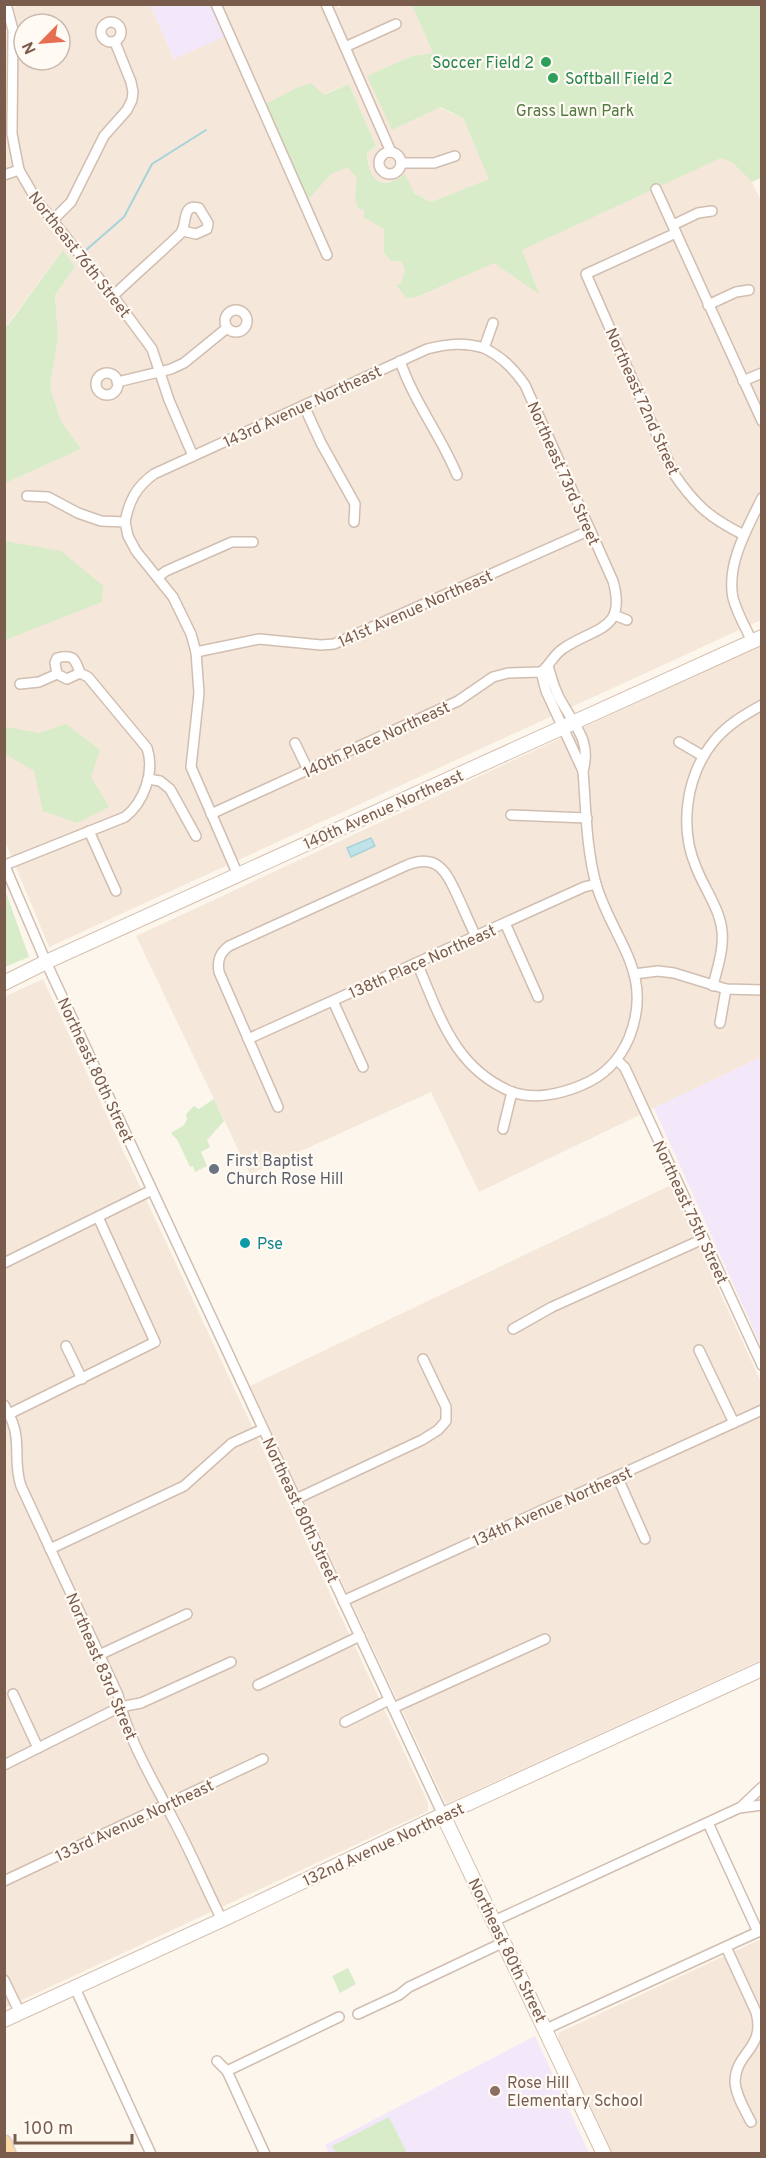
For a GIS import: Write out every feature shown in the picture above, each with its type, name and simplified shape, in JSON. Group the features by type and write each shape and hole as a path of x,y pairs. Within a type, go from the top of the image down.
{"main road":[{"name":"140th Avenue Northeast","path":"4,983 757,639"},
{"name":"132nd Avenue Northeast","path":"4,2020 762,1669"},
{"name":"Northeast 80th Street","path":"443,1815 604,2154"},
{"path":"4,2143 8,2154"}],"street":[{"name":"Northeast 76th Street","path":"6,4 13,30 8,90 12,134 19,170 29,190 152,349 169,400 193,456"},
{"path":"216,4 327,255"},
{"path":"326,4 391,152"},
{"path":"345,47 396,24"},
{"path":"53,220 71,202 105,136 127,110 132,100 131,82 115,42"},
{"path":"391,152 399,156 401,163 396,173 389,174 382,172 379,165 380,158 385,153 391,152"},
{"path":"401,163 434,163 455,156"},
{"path":"4,175 19,170"},
{"path":"656,189 762,421"},
{"path":"674,229 698,213 712,211"},
{"name":"Northeast 72nd Street","path":"674,229 586,274 674,474 703,510 717,521 744,535"},
{"path":"113,296 183,231"},
{"path":"708,305 736,292 749,290"},
{"path":"483,348 493,323"},
{"path":"117,382 160,373 184,363 227,328"},
{"name":"143rd Avenue Northeast","path":"125,522 128,505 135,491 143,481 154,474 427,349 442,345 469,344 483,348"},
{"name":"Northeast 73rd Street","path":"483,348 499,355 507,362 525,385 613,581 617,606 614,615"},
{"path":"400,361 413,392 458,475"},
{"path":"743,381 762,373"},
{"path":"304,406 321,443 355,504 354,522"},
{"path":"27,496 48,497 78,513 101,521 125,522 128,536 136,551 173,597 184,617 196,652 199,693 191,767 238,875"},
{"path":"757,639 738,613 733,597 732,580 744,535 762,498"},
{"name":"141st Avenue Northeast","path":"196,652 259,639 321,645 334,644 590,530"},
{"path":"158,577 232,542 254,542"},
{"path":"417,963 449,1036 459,1052 470,1066 500,1087 522,1096 556,1094 589,1083 617,1060 635,1022 638,1005 634,974 596,884 589,847 583,771 586,758 585,746 569,724 545,669 557,653 597,632 614,615 627,620"},
{"path":"5,864 125,816 135,808 148,779 150,763 147,748 88,677 80,673 76,662 67,655 57,658 55,663 57,674"},
{"name":"140th Place Northeast","path":"211,814 458,701 493,677 545,669"},
{"path":"57,674 67,679 80,673"},
{"path":"21,684 39,682 57,674"},
{"path":"713,986 723,946 722,929 695,866 689,846 686,825 692,784 703,756 729,726 762,705"},
{"path":"679,742 703,756"},
{"path":"295,743 308,770"},
{"path":"148,779 160,781 170,789 196,836"},
{"path":"511,815 587,818"},
{"path":"89,831 116,891"},
{"path":"278,1107 219,972 219,958 222,951 415,861 431,862 444,869 476,937"},
{"name":"Northeast 80th Street","path":"5,864 46,962 443,1815"},
{"name":"138th Place Northeast","path":"248,1039 584,887 596,884"},
{"path":"505,923 538,998"},
{"path":"634,974 652,971 674,973 726,989 762,990"},
{"path":"720,1023 726,989"},
{"path":"333,1001 363,1066"},
{"name":"Northeast 75th Street","path":"617,1060 625,1068 762,1365"},
{"path":"503,1129 512,1092"},
{"path":"4,1263 152,1190"},
{"path":"9,1414 155,1342 98,1217"},
{"path":"513,1329 552,1307 703,1239"},
{"path":"66,1346 82,1379"},
{"path":"699,1350 734,1423"},
{"path":"296,1499 422,1440 438,1430 446,1420 446,1407 423,1359"},
{"name":"Northeast 83rd Street","path":"4,1405 16,1439 17,1475 118,1695 120,1707 156,1790 222,1920"},
{"name":"134th Avenue Northeast","path":"343,1601 762,1410"},
{"path":"50,1550 184,1486 232,1443 263,1429"},
{"path":"617,1476 645,1539"},
{"path":"99,1656 187,1614"},
{"path":"258,1685 360,1636"},
{"path":"345,1722 545,1639"},
{"path":"4,1765 120,1707 141,1703 231,1662"},
{"path":"13,1694 38,1748"},
{"name":"133rd Avenue Northeast","path":"4,1881 263,1759"},
{"path":"739,1808 762,1787"},
{"path":"494,1921 739,1808 762,1804"},
{"path":"546,2029 760,1931 708,1823"},
{"path":"358,2014 504,1942"},
{"path":"726,1947 759,2023 756,2042 740,2064 735,2081 736,2092 751,2122"},
{"path":"4,1980 20,2013"},
{"path":"75,1988 151,2154"},
{"path":"227,2071 339,2017"},
{"path":"217,2061 227,2071 265,2154"}],"shaded area":[{"path":"20,4 150,5 174,59 212,5 336,4 338,8 345,4 412,5 434,53 412,56 368,77 463,118 490,179 431,202 394,182 377,182 370,173 367,153 376,146 349,84 325,94 418,297 737,150 762,203 761,620 49,947 5,841 4,483 81,449 61,421 50,387 58,337 55,295 75,267 63,250 5,326 4,12"},
{"path":"150,5 212,5 226,36 174,59"},
{"path":"761,645 761,1057 479,1192 431,1092 250,1174 136,936"},
{"path":"43,979 428,1803 428,1811 5,2008 4,997"},
{"path":"761,1057 761,1346 654,1108"},
{"path":"671,1185 761,1382 761,1660 446,1804 250,1386"},
{"path":"761,1939 761,2153 610,2153 559,2045 558,2033"},
{"name":"Rose Hill Elementary School","path":"535,2036 589,2153 329,2154 325,2145"}],"green space":[{"name":"Grass Lawn Park","path":"412,5 761,5 761,178 752,182 733,163 721,158 522,250 539,294 494,263 417,297 406,298 396,285 401,283 405,270 401,261 391,261 384,253 384,229 363,217 365,211 358,208 355,197 357,178 347,167 331,174 306,202 264,105 296,88 311,83 324,95 349,84 376,146 367,153 370,171 378,181 389,182 405,174 414,193 431,202 489,179 463,118 440,107 392,130 367,76 412,56 433,53"},
{"path":"63,250 75,267 55,295 58,337 50,387 61,421 81,449 5,483 5,326"},
{"path":"5,541 61,551 103,586 102,602 5,640"},
{"path":"66,724 100,750 91,777 109,807 77,823 43,811 34,771 5,754 6,727 39,733"},
{"path":"4,887 29,957 5,967 4,967"},
{"path":"214,1099 224,1121 207,1140 210,1147 201,1152 207,1166 195,1172 171,1133 184,1125 187,1119 186,1114 194,1106 199,1109"},
{"path":"348,1968 356,1984 340,1993 332,1976"},
{"path":"389,2117 407,2153 336,2153 332,2146"}],"water":[{"path":"371,838 375,846 351,857 347,848"}],"waterway":[{"path":"86,250 124,217 152,164 206,130"}],"place":[{"name":"Soccer Field 2","path":"546,62"},
{"name":"Softball Field 2","path":"553,78"},
{"name":"First Baptist Church Rose Hill","path":"214,1169"},
{"name":"Pse","path":"245,1243"},
{"name":"Rose Hill Elementary School","path":"495,2091"}]}
